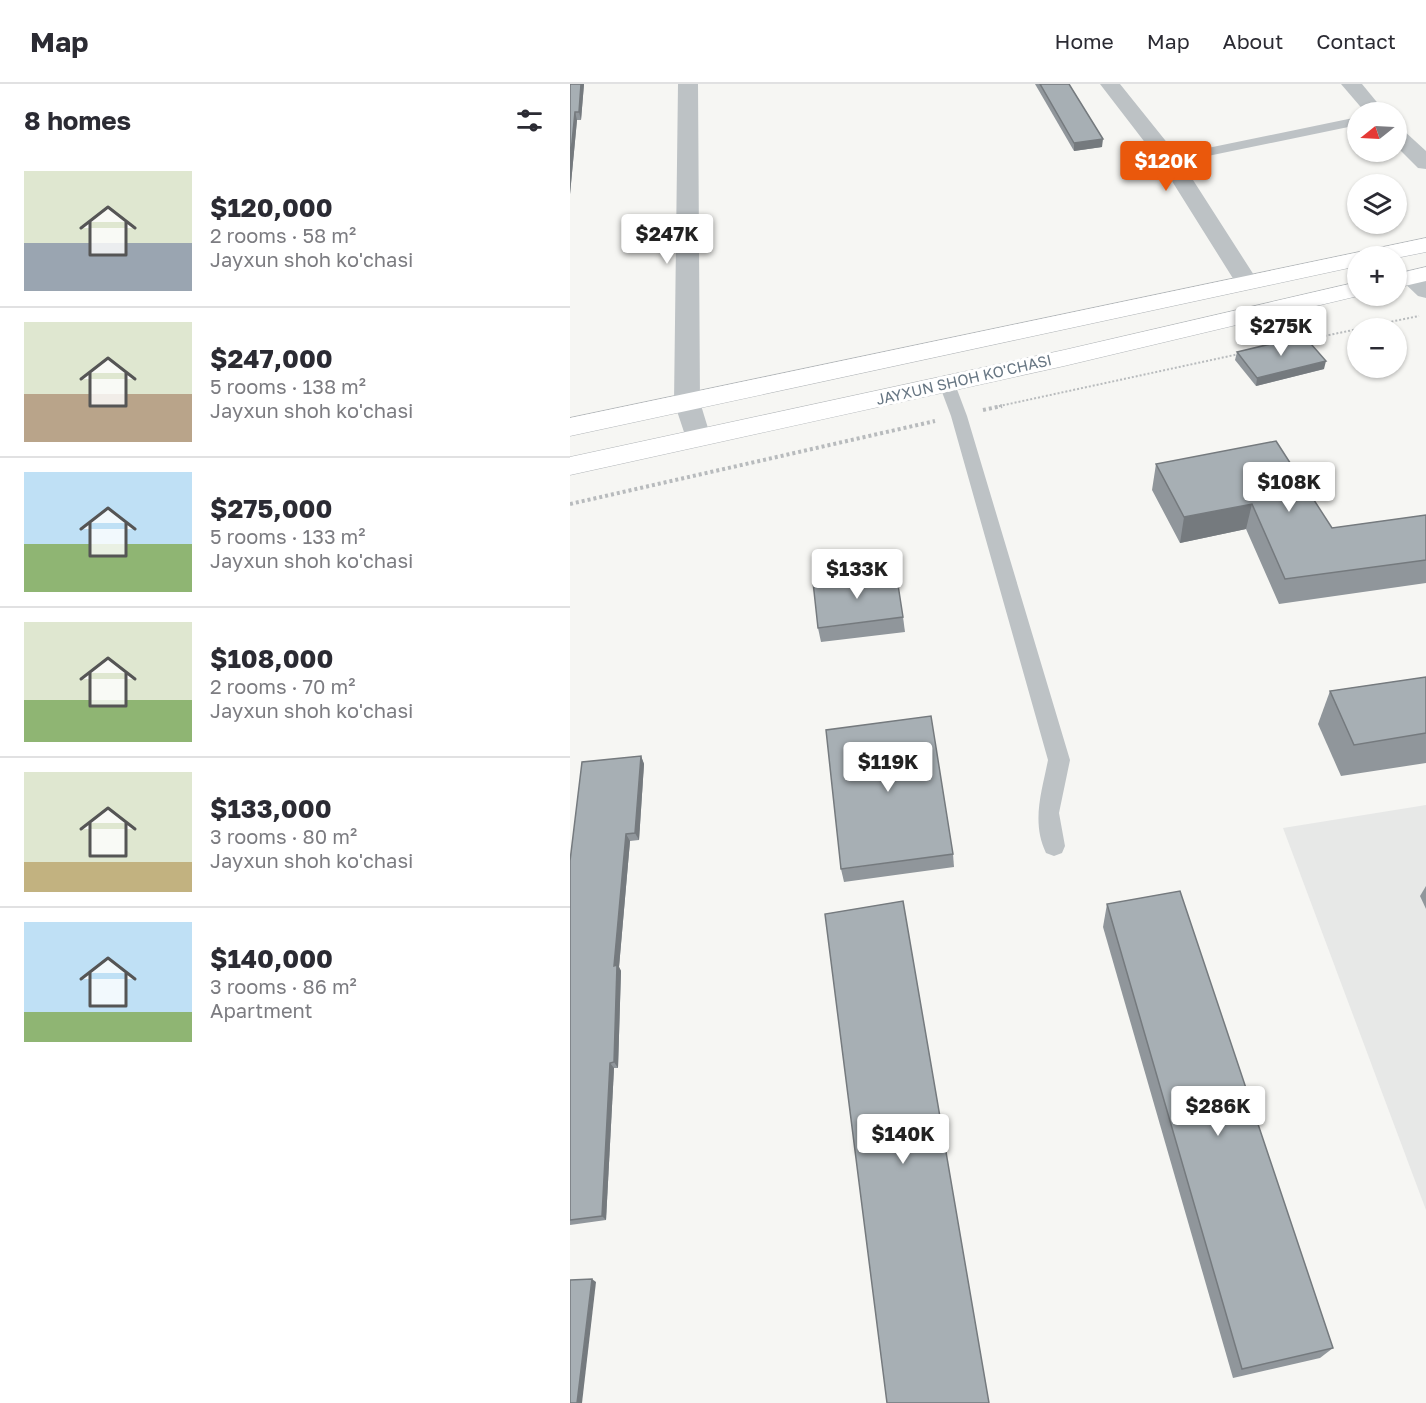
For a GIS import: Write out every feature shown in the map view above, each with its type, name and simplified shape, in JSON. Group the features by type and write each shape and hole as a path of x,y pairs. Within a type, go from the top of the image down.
{"highway":[{"path":"1407,249 1426,245"},
{"name":"JAYXUN SHOH KO'CHASI","path":"570,427 1347,261"},
{"name":"JAYXUN SHOH KO'CHASI","path":"570,466 947,384 1347,293"}],"street":[{"path":"688,84 687,402 698,438"},
{"path":"1110,84 1169,159 1247,283"},
{"path":"1351,84 1366,102"},
{"path":"1407,145 1426,163"}],"lane":[{"path":"1169,159 1347,123"},
{"path":"947,384 959,416 1059,760 1048,813 1054,846"}],"path":[{"path":"1407,318 1426,314"}],"shaded area":[{"path":"1426,805 1426,1210 1283,828"}],"building":[{"path":"570,84 581,84 579,112 575,112 570,163"},
{"path":"1040,84 1069,84 1103,139 1074,143"},
{"path":"1304,336 1326,361 1257,378 1237,352"},
{"path":"1276,441 1332,528 1426,515 1426,560 1285,579 1252,504 1184,517 1156,464"},
{"path":"896,572 903,617 818,628 813,582"},
{"path":"1426,677 1426,733 1354,745 1330,691"},
{"path":"931,716 953,854 841,869 826,730"},
{"path":"641,756 635,833 626,834 614,966 617,965 614,1062 610,1063 602,1216 570,1220 570,861 582,762"},
{"path":"1180,891 1333,1348 1242,1369 1107,904"},
{"path":"903,901 989,1403 887,1403 825,914"},
{"path":"592,1279 577,1403 570,1403 570,1280"}]}
